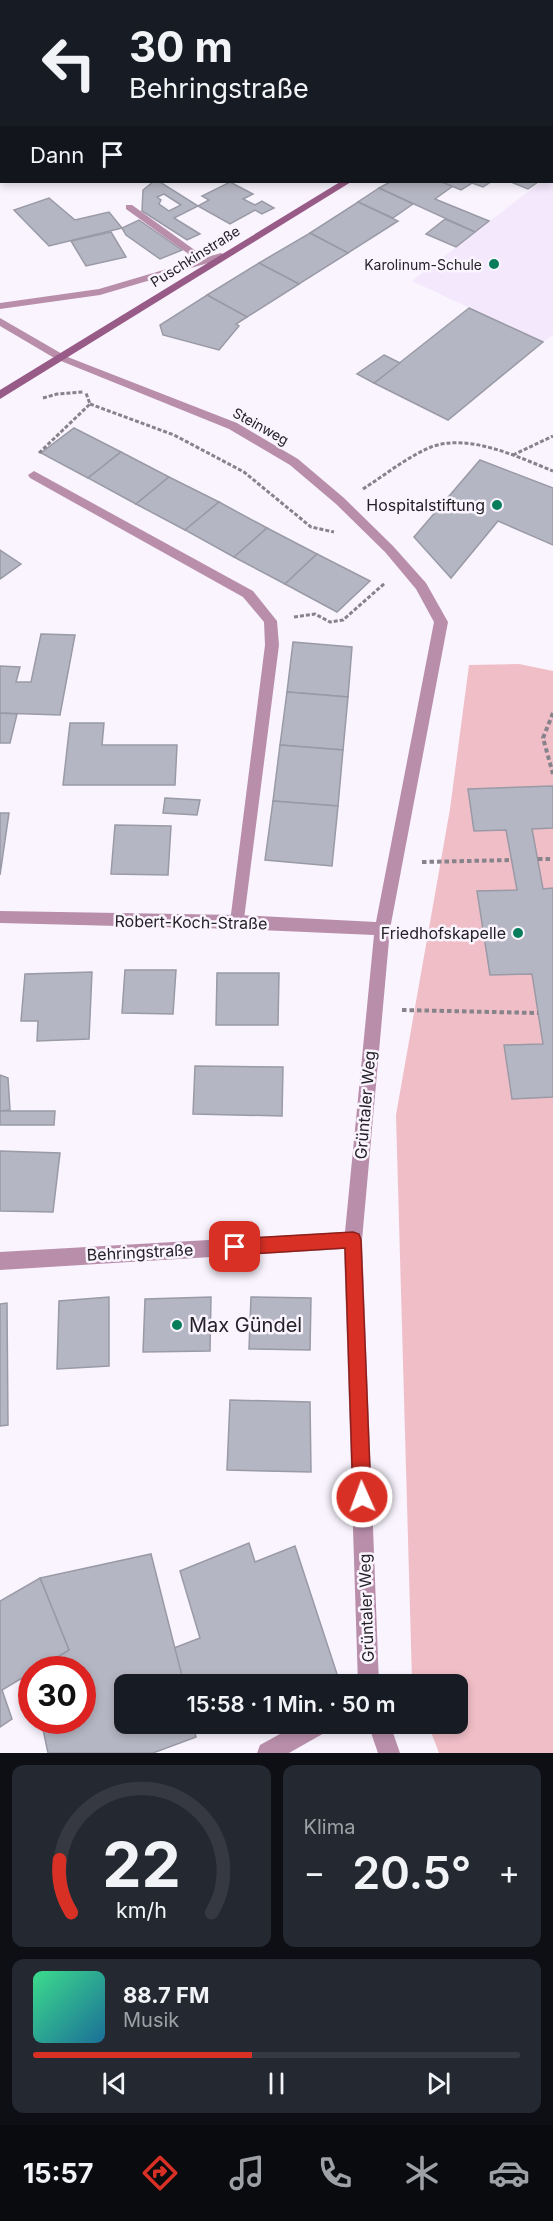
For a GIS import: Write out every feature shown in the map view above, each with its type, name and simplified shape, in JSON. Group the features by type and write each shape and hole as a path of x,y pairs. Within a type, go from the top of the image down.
{"main road":[{"name":"Puschkinstraße","path":"0,395 221,256 344,183"}],"street":[{"path":"129,207 205,261"},
{"path":"0,306 100,292 221,256"},
{"name":"Steinweg","path":"0,321 60,357 233,426 294,462 340,501 388,549"},
{"path":"33,475 248,594 270,621 272,645 238,922"},
{"name":"Grüntaler Weg","path":"369,1674 353,1240 382,928 441,622 421,586 388,549"},
{"name":"Robert-Koch-Straße","path":"0,917 238,922 382,928"},
{"name":"Behringstraße","path":"0,1261 353,1240"},
{"path":"268,1753 301,1734"},
{"path":"382,1734 389,1753"}],"path":[{"path":"41,399 57,394 85,392 106,377"},
{"path":"85,392 90,404 174,435 244,472 310,526 338,533"},
{"path":"33,475 32,459 90,404"},
{"path":"513,455 553,436"},
{"path":"340,501 434,446 468,446 498,450 553,471"},
{"path":"270,621 315,614 330,622 343,621 389,579 406,569"},
{"path":"553,713 543,738 553,774"},
{"path":"538,859 553,859"},
{"path":"395,862 511,860"},
{"path":"374,1009 538,1013"}],"shaded area":[{"name":"Karolinum-Schule","path":"540,183 553,183 553,335 543,342 412,281"},
{"path":"519,664 553,671 553,1753 439,1753 432,1734 468,1734 468,1674 412,1674 396,1115 450,809 469,665"}],"building":[{"path":"152,183 162,183 198,206 174,218 200,234 187,240 142,211 143,190","holes":["164,194 181,205 169,211 159,204 161,200 157,197"]},
{"path":"232,183 253,194 243,199 255,205 262,201 274,208 262,214 255,210 230,224 198,206 209,200 202,196"},
{"path":"388,183 445,183 453,186 435,199 489,221 475,232 379,188"},
{"path":"444,183 472,183 461,190"},
{"path":"472,183 489,183 483,187"},
{"path":"513,183 537,183 528,189"},
{"path":"379,188 413,204 393,218 358,202"},
{"path":"49,198 75,220 109,212 122,228 49,246 14,210"},
{"path":"358,202 398,221 348,253 310,233"},
{"path":"445,219 475,232 456,247 426,234"},
{"path":"139,220 182,250 160,259 126,235 122,228"},
{"path":"111,232 126,257 86,266 71,241"},
{"path":"310,233 348,253 299,284 259,263"},
{"path":"259,263 299,284 247,317 207,295"},
{"path":"207,295 247,317 236,324 239,326 219,350 163,335 160,325"},
{"path":"469,308 543,342 448,420 374,383"},
{"path":"384,355 400,363 374,383 357,374"},
{"path":"74,428 121,452 88,478 41,453"},
{"path":"121,452 169,477 136,504 88,478"},
{"name":"Hospitalstiftung","path":"480,460 553,488 553,545 498,521 451,578 414,537"},
{"path":"169,477 219,502 185,530 136,504"},
{"path":"219,502 267,528 234,557 185,530"},
{"path":"267,528 317,554 285,584 234,557"},
{"path":"0,550 21,564 0,579"},
{"path":"317,554 370,581 337,612 285,584"},
{"path":"41,634 75,635 60,715 0,713 0,666 20,667 16,682 31,682"},
{"path":"293,642 352,647 348,697 287,692"},
{"path":"287,692 348,697 343,750 280,745"},
{"path":"0,713 17,714 10,743 0,743"},
{"path":"70,723 104,723 102,745 177,745 175,785 63,785"},
{"path":"280,745 343,750 338,806 273,801"},
{"name":"Friedhofskapelle","path":"553,786 553,828 532,829 543,889 553,888 553,1097 512,1099 504,1045 543,1044 532,974 490,975 477,891 517,890 506,830 474,831 468,789"},
{"path":"165,798 200,800 197,815 163,813"},
{"path":"273,801 338,806 332,866 265,860"},
{"path":"0,813 9,813 0,875"},
{"path":"115,825 171,826 168,875 111,874"},
{"path":"125,970 176,970 173,1014 122,1013"},
{"path":"92,972 89,1039 37,1041 38,1021 21,1021 25,974"},
{"path":"217,973 279,973 278,1025 216,1025"},
{"path":"195,1066 283,1067 282,1116 193,1114"},
{"path":"0,1075 8,1078 10,1110 0,1111"},
{"path":"0,1111 55,1111 54,1125 0,1125"},
{"path":"0,1151 60,1153 53,1212 0,1211"},
{"path":"109,1297 109,1366 57,1369 59,1301"},
{"name":"Max Gündel","path":"211,1297 210,1351 143,1352 145,1299"},
{"path":"251,1297 311,1298 310,1350 249,1349"},
{"path":"7,1303 8,1425 0,1426 0,1304"},
{"path":"230,1400 310,1402 311,1472 227,1470"},
{"path":"249,1543 255,1562 295,1546 337,1674 181,1674 174,1648 200,1638 180,1571"},
{"path":"151,1554 181,1674 114,1674 114,1734 195,1734 196,1737 153,1753 48,1753 44,1734 96,1734 96,1656 59,1656 69,1650 40,1578"},
{"path":"40,1578 69,1650 59,1656 18,1656 18,1680 2,1690 12,1719 0,1727 0,1601"}],"place":[{"name":"Karolinum-Schule","path":"494,264"},
{"name":"Hospitalstiftung","path":"497,505"},
{"name":"Friedhofskapelle","path":"518,933"},
{"name":"Max Gündel","path":"177,1325"}],"route":[{"path":"235,1247 353,1240 362,1497"}]}
